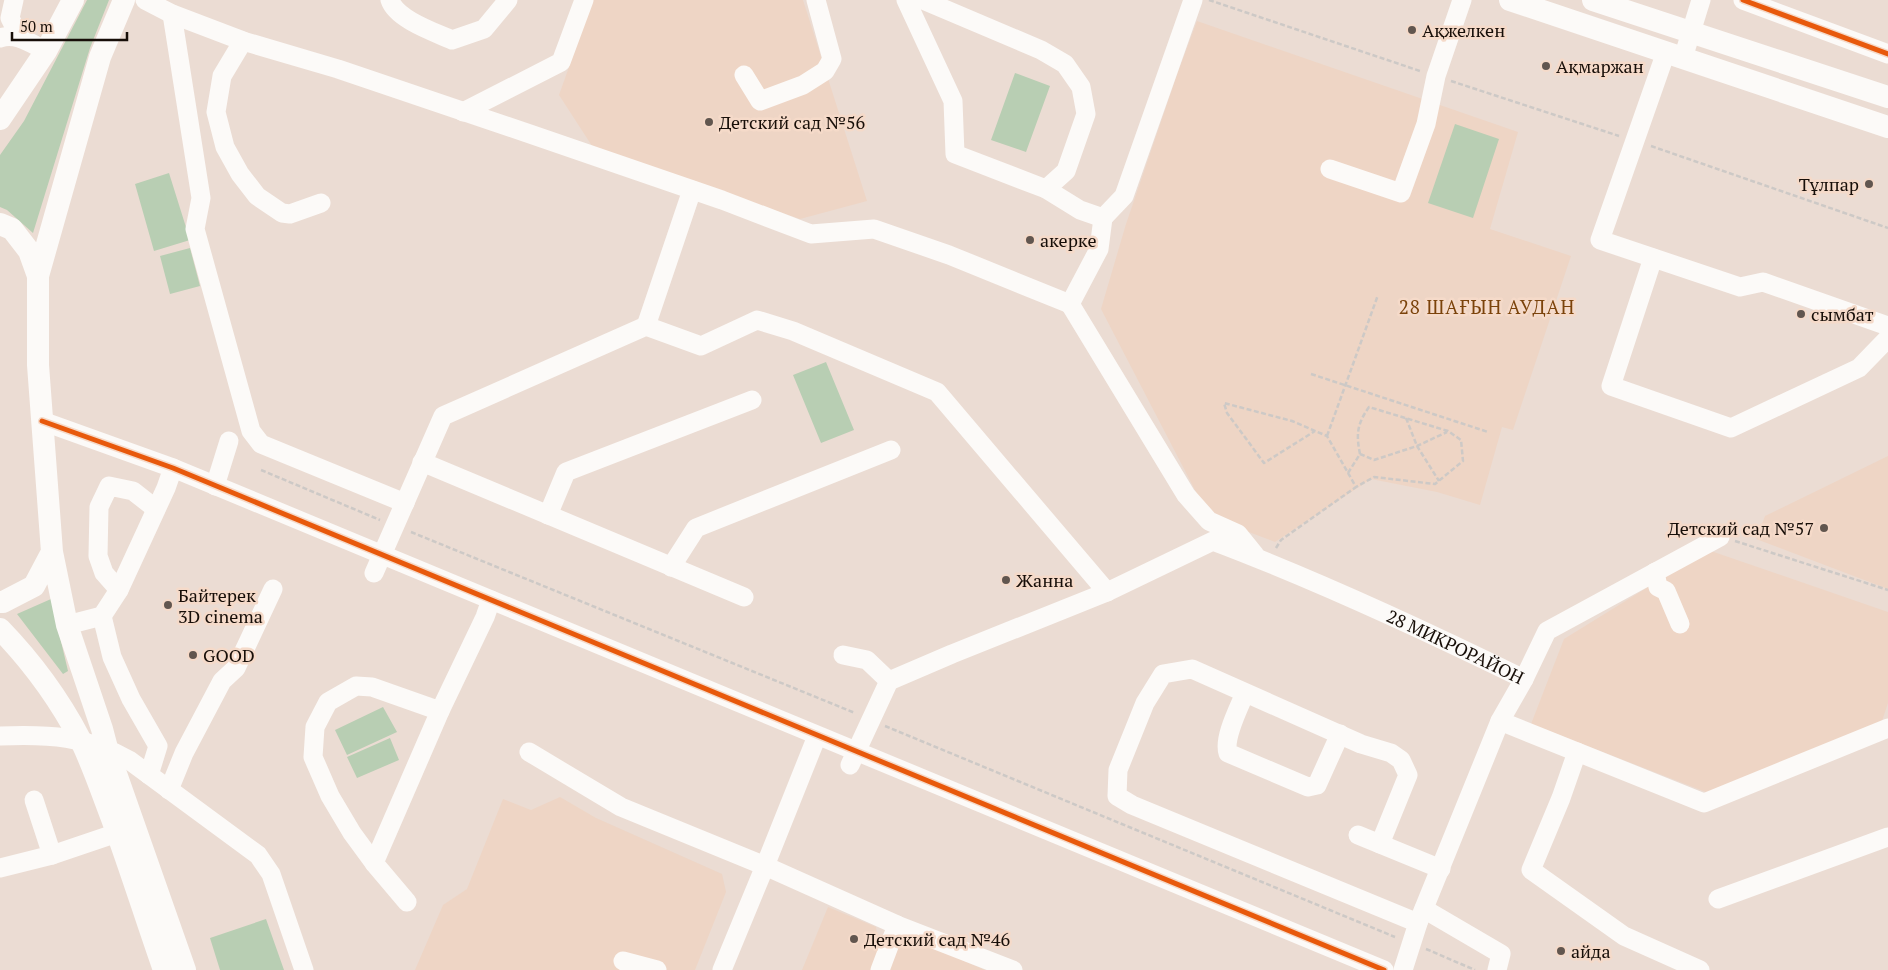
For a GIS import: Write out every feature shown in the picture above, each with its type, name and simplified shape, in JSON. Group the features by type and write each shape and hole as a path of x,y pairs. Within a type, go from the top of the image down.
{"main road":[{"path":"0,119 46,51 73,0"},
{"path":"124,0 100,57 38,276 38,365 52,552 67,625 107,748 184,970"},
{"path":"1510,0 1888,127"},
{"path":"1607,2 1691,33 1888,98"},
{"path":"0,224 12,229 28,251 38,276"},
{"path":"0,602 34,586 52,552"},
{"path":"0,629 12,641 49,688 80,739 117,833 164,970"}],"street":[{"path":"14,0 10,18 20,38"},
{"path":"145,0 172,14 244,41 463,112 692,190 811,234 874,229 949,255 1070,304 1186,496 1208,521 1238,534 1262,559"},
{"path":"390,0 392,6 406,18 452,40 484,29 508,0"},
{"path":"463,112 561,62 584,0"},
{"path":"744,75 760,101 803,85 825,71 832,59 816,0"},
{"path":"906,0 952,101 955,154 1046,189 1080,210 1103,218"},
{"path":"923,0 1041,50 1066,64 1080,87 1086,114 1066,170 1046,189"},
{"path":"1070,304 1099,249 1103,218 1124,196 1194,0"},
{"path":"1330,169 1401,193 1426,124 1436,76 1462,0"},
{"path":"1702,0 1691,33 1674,55 1634,141 1600,240 1740,287 1763,282 1888,326"},
{"path":"1743,0 1888,54"},
{"path":"172,14 201,198 194,229 251,431 261,444 405,503"},
{"path":"0,38 10,36 20,38 46,51"},
{"path":"244,41 222,76 216,112 225,147 240,174 257,196 282,213 290,214 321,203"},
{"path":"646,326 692,190"},
{"path":"1653,258 1612,386 1732,428 1859,368 1888,338"},
{"path":"374,573 380,554 405,503 443,416 646,326 701,346 757,320 793,330 937,392 1091,563 1108,592"},
{"path":"548,515 566,472 752,400"},
{"path":"42,421 173,468 817,736 853,758 1355,965 1384,970"},
{"path":"215,486 229,441"},
{"path":"671,567 696,528 891,450"},
{"path":"422,462 744,598"},
{"path":"67,625 102,616 119,590 173,468"},
{"path":"119,590 104,573 98,556 99,507 109,486 133,492 156,509"},
{"name":"28 МИКРОРАЙОН","path":"889,681 1108,592 1214,541 1262,559 1422,629 1524,679 1547,630 1720,537"},
{"path":"1655,572 1658,587 1666,591 1680,624"},
{"path":"169,790 184,753 222,682 236,668 274,589"},
{"path":"374,863 491,600"},
{"path":"102,616 112,657 131,699 158,746 149,775"},
{"path":"843,655 867,660 889,681 853,758"},
{"path":"1380,844 1408,774 1401,760 1391,753 1361,744 1192,669 1163,674 1145,704 1118,770 1117,796 1132,805 1421,916 1501,954 1497,970"},
{"path":"1403,970 1421,916 1500,721 1524,679"},
{"path":"407,902 352,834 330,796 314,757 314,727 328,702 356,686 372,687 440,711"},
{"path":"1245,693 1232,724 1226,748 1228,754 1308,787 1317,785 1340,734"},
{"path":"1500,721 1704,803 1888,728"},
{"path":"0,736 39,735 80,739 107,748 129,760 258,855 271,874 304,970"},
{"path":"722,970 817,736"},
{"path":"529,752 620,807 765,866 897,925 1013,970"},
{"path":"1577,752 1561,798 1531,870 1624,936 1700,970"},
{"path":"34,800 52,856"},
{"path":"0,868 52,856 117,833"},
{"path":"1358,835 1441,869"},
{"path":"1718,899 1888,837"},
{"path":"880,970 897,925"},
{"path":"623,960 657,970"}],"path":[{"path":"1209,0 1634,141 1888,228"},
{"path":"1327,436 1378,295"},
{"path":"1310,374 1488,432"},
{"path":"1315,431 1264,463 1227,414 1224,403 1292,420 1327,436 1356,487"},
{"path":"1262,559 1282,540 1356,487 1374,477 1435,484 1463,461 1461,440 1448,431 1369,407 1359,420 1358,443 1360,454 1348,473"},
{"path":"1406,418 1417,446 1440,480"},
{"path":"1360,454 1374,460 1417,446 1448,431"},
{"path":"260,470 1475,970"},
{"path":"1720,537 1888,590"}],"shaded area":[{"name":"Детский сад №56","path":"593,0 803,0 867,201 800,219 594,149 559,95"},
{"path":"1197,21 1518,132 1490,229 1571,256 1513,430 1502,427 1480,505 1437,492 1371,479 1275,542 1209,517 1101,309 1126,224"},
{"name":"Детский сад №57","path":"1888,456 1888,589 1756,539 1765,516"},
{"path":"1708,550 1888,612 1888,703 1881,724 1711,794 1531,724 1564,639"},
{"path":"560,797 596,818 722,874 726,892 695,970 415,970 443,905 467,889 503,799 531,810"},
{"name":"Детский сад №46","path":"828,907 876,927 877,934 896,940 906,936 985,970 802,970"}],"green space":[{"path":"87,0 109,0 90,48 33,233 7,210 0,207 0,155 24,121"},
{"path":"1015,73 1050,86 1026,152 991,140"},
{"path":"1455,124 1499,139 1473,218 1428,203"},
{"path":"169,173 190,240 154,251 135,184"},
{"path":"190,248 200,286 170,294 160,256"},
{"path":"826,362 854,430 821,443 793,375"},
{"path":"51,599 68,671 63,674 17,614"},
{"path":"383,707 397,732 347,755 335,730"},
{"path":"390,738 399,760 357,778 347,757"},
{"path":"266,919 284,970 220,970 210,938"}],"cycle path":[{"path":"1743,0 1888,54"},
{"path":"42,421 173,468 1384,970"}],"place":[{"name":"Ақжелкен","path":"1412,30"},
{"name":"Ақмаржан","path":"1546,66"},
{"name":"Детский сад №56","path":"709,122"},
{"name":"Тұлпар","path":"1869,184"},
{"name":"акерке","path":"1030,240"},
{"name":"сымбат","path":"1801,314"},
{"name":"Детский сад №57","path":"1824,528"},
{"name":"Жанна","path":"1006,580"},
{"name":"Байтерек 3D cinema","path":"168,605"},
{"name":"GOOD","path":"193,655"},
{"name":"Детский сад №46","path":"854,939"},
{"name":"айда","path":"1561,951"}],"district":[{"name":"28 ШАҒЫН АУДАН","path":"1487,306"}]}
